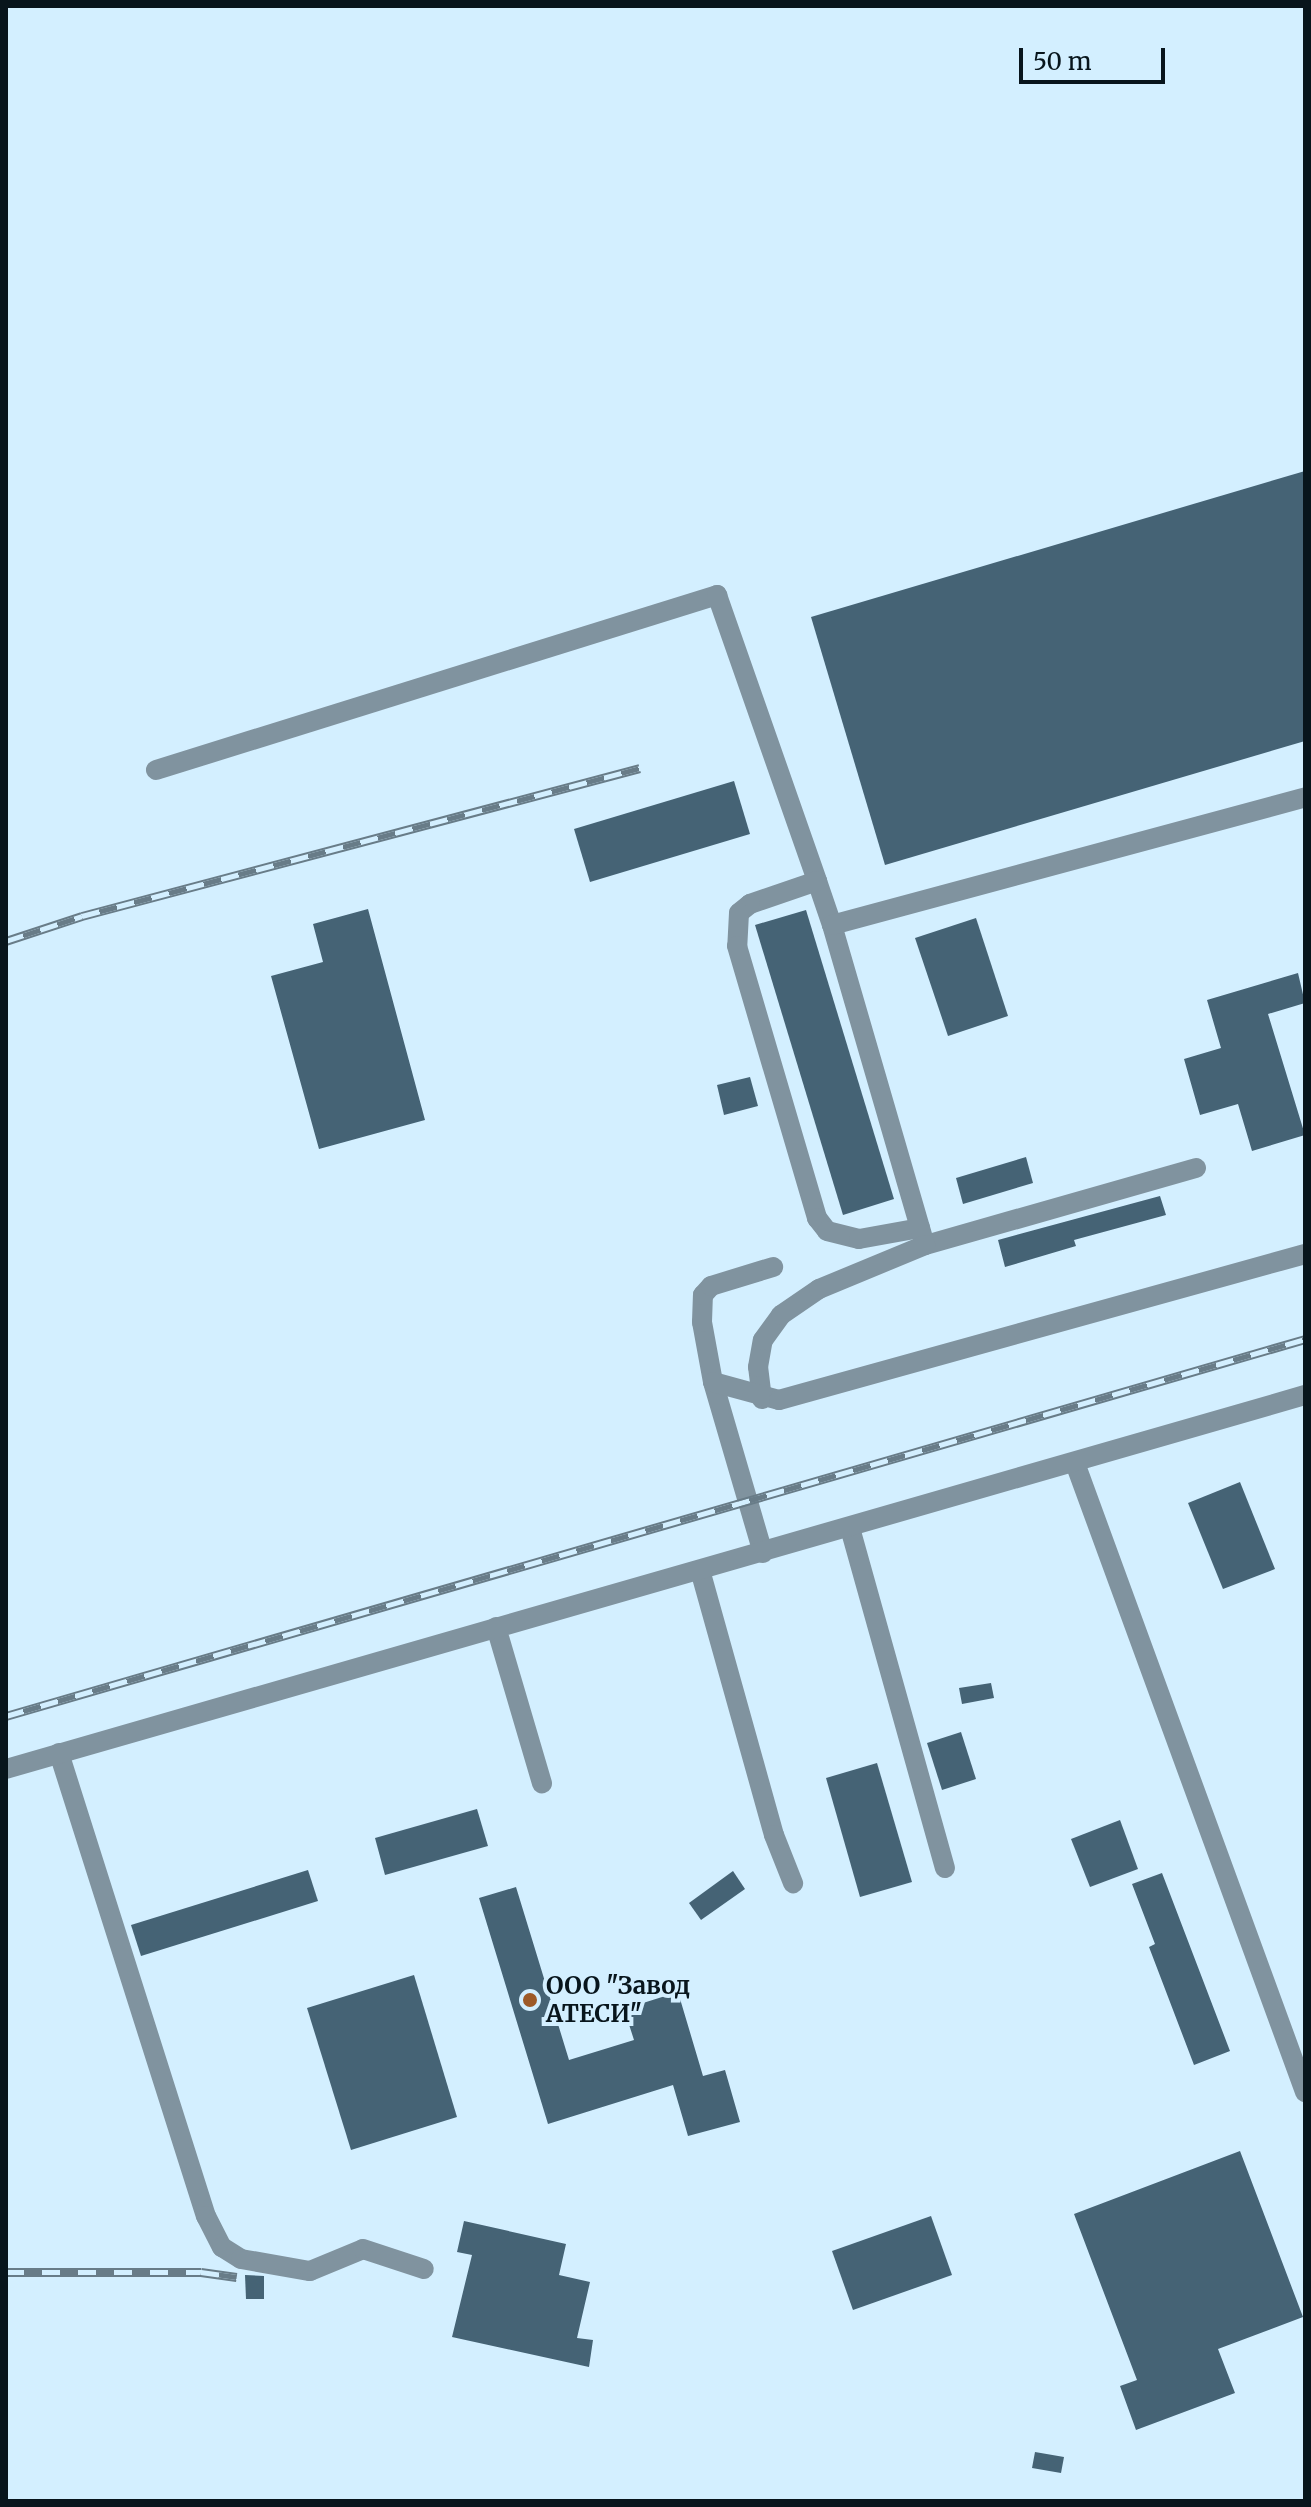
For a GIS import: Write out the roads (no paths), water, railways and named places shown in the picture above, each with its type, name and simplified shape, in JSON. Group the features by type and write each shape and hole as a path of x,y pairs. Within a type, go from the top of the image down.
{"street":[{"path":"156,770 717,595 832,925 922,1236"},
{"path":"832,925 1305,797"},
{"path":"817,881 750,904 739,913 735,929 813,1207 827,1231 859,1239 922,1236 1196,1168"},
{"path":"762,1399 758,1367 763,1340 781,1315 819,1289 922,1236"},
{"path":"713,1382 762,1399 779,1400 1305,1254"},
{"path":"763,1553 713,1382 702,1322 703,1295 711,1286 773,1267"},
{"path":"6,1769 1305,1395"},
{"path":"1075,1463 1305,2092"},
{"path":"850,1528 945,1868"},
{"path":"700,1570 774,1835 793,1883"},
{"path":"496,1627 542,1783"},
{"path":"59,1753 206,2216 222,2247 241,2259 310,2271 363,2249 424,2269"}],"railway":[{"path":"6,941 82,916 640,768"},
{"path":"6,1716 1305,1339"},
{"path":"6,2272 201,2272 237,2277"}],"place":[{"name":"ООО \"Завод АТЕСИ\"","path":"530,2000"}]}
